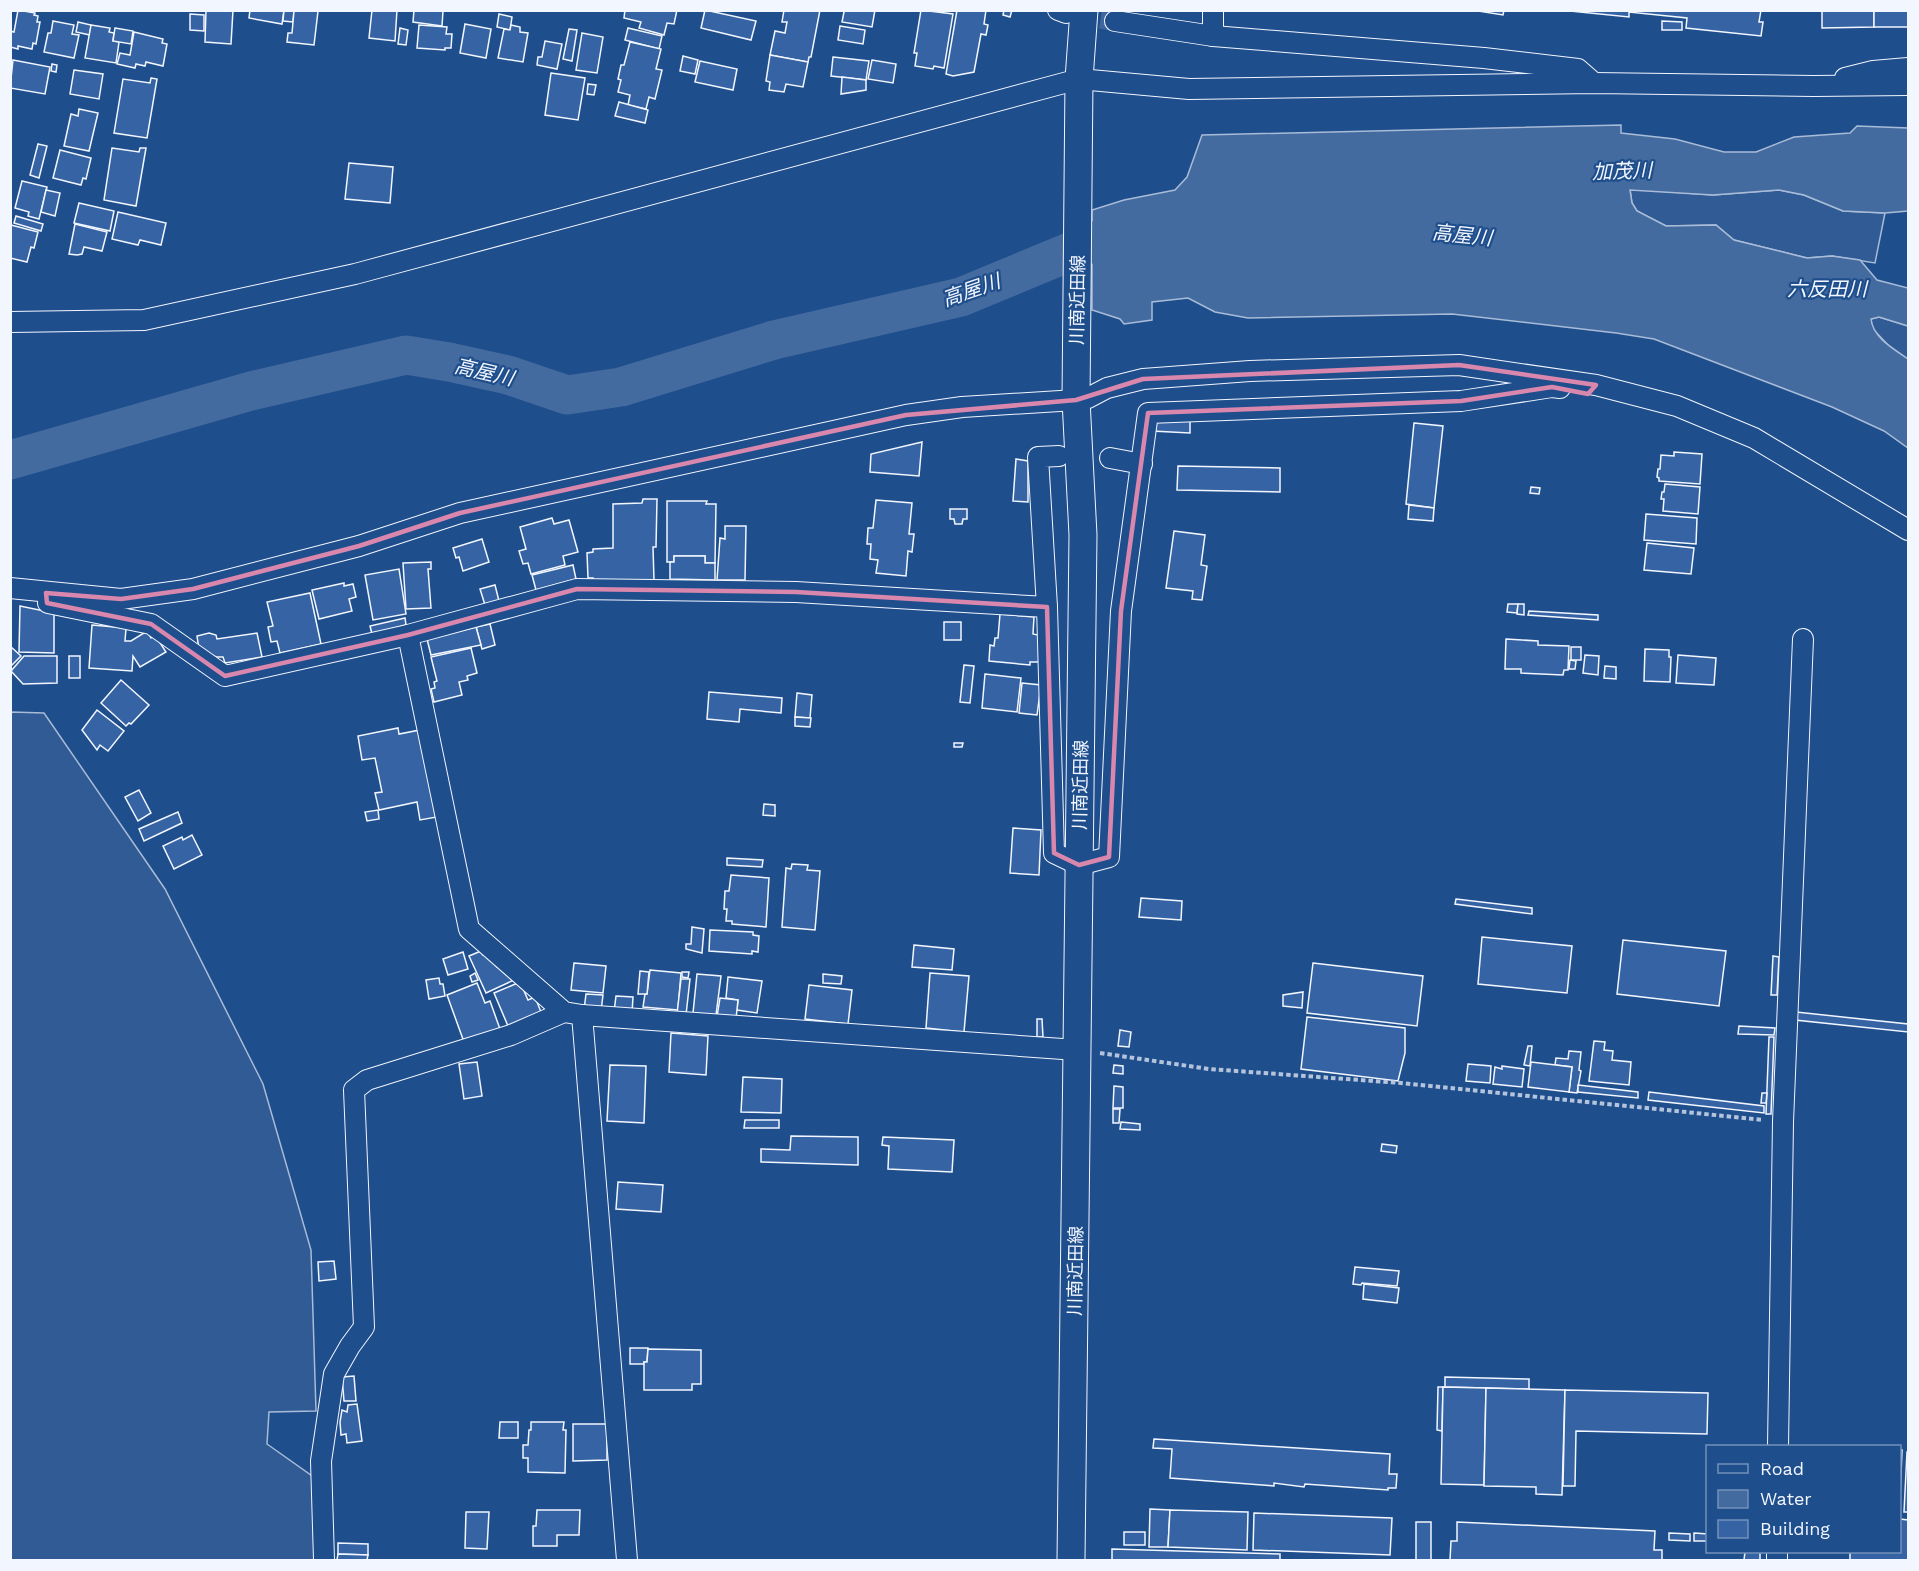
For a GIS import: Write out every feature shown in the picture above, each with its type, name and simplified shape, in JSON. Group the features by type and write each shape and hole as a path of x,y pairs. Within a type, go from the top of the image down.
{"main road":[{"name":"川南近田線","path":"1069,11 1079,93 1076,387 1083,535 1071,1560"}],"street":[{"path":"1213,10 1213,36"},
{"path":"1115,21 1139,18 1213,36 1484,57 1566,67 1578,69 1594,83"},
{"path":"1814,86 1873,71 1908,68"},
{"path":"10,322 144,320 355,274 1079,93 1189,88 1594,83 1908,85"},
{"path":"10,588 121,598 193,589 360,546 460,513 906,415 1076,387 1088,398 1107,388 1143,379 1262,370 1459,365 1596,386 1677,406 1754,438 1908,530"},
{"path":"1059,456 1038,458 1047,608 1054,853 1079,865 1109,857 1121,610 1148,413 1461,401 1552,387 1588,394 1596,386"},
{"path":"1110,458 1142,464"},
{"path":"46,593 46,603 152,624 225,676 408,635 577,589 796,592 1047,608"},
{"path":"408,635 469,929 573,1013 627,1560"},
{"path":"1778,1445 1782,1122 1803,639"},
{"path":"324,1560 321,1461 334,1374 364,1327 354,1090 367,1080 573,1013 1077,1050"}],"path":[{"path":"1077,1050 1209,1069 1401,1083 1782,1122"}],"highlighted area":[{"path":"1459,365 1596,385 1588,394 1552,387 1461,401 1148,413 1121,611 1109,857 1079,865 1054,853 1047,607 796,592 577,589 408,635 225,676 151,624 47,603 46,593 121,599 193,589 359,546 460,513 906,415 1076,400 1143,379"}],"shaded area":[{"path":"1630,189 1713,195 1779,190 1804,195 1843,211 1885,213 1875,263 1832,256 1807,258 1734,240 1716,225 1666,226 1637,211 1632,203"},
{"path":"1879,317 1908,326 1908,359 1889,346 1872,328 1871,319"},
{"path":"11,712 44,713 165,889 263,1084 311,1250 316,1411 269,1412 267,1444 322,1483 323,1560 11,1560"}],"water":[{"path":"1621,125 1621,133 1675,139 1724,152 1756,152 1794,137 1850,133 1857,126 1908,128 1908,211 1885,213 1843,211 1804,195 1779,190 1713,195 1630,190 1632,203 1637,211 1666,226 1716,225 1734,240 1807,258 1832,256 1860,260 1877,280 1908,288 1908,326 1879,317 1871,319 1880,337 1908,359 1908,448 1884,431 1832,407 1654,339 1452,314 1248,318 1215,312 1188,298 1152,302 1152,320 1124,324 1120,319 1092,310 1092,210 1124,200 1175,190 1187,177 1202,135"}],"building":[{"path":"18,10 35,13 34,15 38,16 37,22 40,22 36,44 33,43 32,49 10,47 10,31 14,32"},
{"path":"206,10 233,10 231,44 205,42"},
{"path":"250,10 284,10 282,24 249,18"},
{"path":"284,10 294,11 293,22 283,21"},
{"path":"372,10 397,10 395,41 369,38"},
{"path":"414,10 443,11 442,26 413,22"},
{"path":"625,10 677,10 674,24 667,23 664,35 639,28 641,22 624,18"},
{"path":"705,10 756,21 751,40 701,28"},
{"path":"784,10 820,10 808,62 770,55 775,31 785,33 787,22 782,22"},
{"path":"841,10 875,10 872,27 842,22 844,12"},
{"path":"921,10 953,14 944,68 915,66 917,53 914,53"},
{"path":"957,10 986,10 984,24 988,25 986,35 981,34 974,72 953,76 946,74"},
{"path":"1004,10 1012,10 1010,17 1003,15"},
{"path":"1472,10 1504,10 1503,15"},
{"path":"1761,10 1759,22 1763,22 1761,36 1686,28 1687,18 1629,12 1629,17 1570,11"},
{"path":"1822,10 1874,10 1874,27 1822,28"},
{"path":"1874,10 1908,10 1908,27 1874,27"},
{"path":"294,11 318,11 314,45 287,42 288,33 292,33"},
{"path":"190,14 204,15 204,31 190,30"},
{"path":"499,14 512,17 510,30 497,27"},
{"path":"53,21 74,25 72,34 79,35 74,58 44,52"},
{"path":"1662,21 1682,22 1682,30 1662,30"},
{"path":"78,22 91,25 90,35 76,32"},
{"path":"465,24 491,29 486,58 460,53"},
{"path":"91,25 110,28 109,32 114,33 113,41 119,42 116,63 85,58"},
{"path":"419,25 447,27 446,34 452,34 451,48 445,48 445,50 417,48"},
{"path":"511,25 520,27 520,32 528,33 523,62 498,58 504,29 510,30"},
{"path":"840,26 865,30 863,44 838,40"},
{"path":"115,28 133,31 131,44 113,41"},
{"path":"400,28 408,30 406,45 398,44"},
{"path":"628,28 662,36 659,49 625,40"},
{"path":"569,29 577,30 572,61 563,59"},
{"path":"134,32 163,39 162,43 167,44 163,66 146,62 145,66 136,64 135,68 117,64 120,53 130,55"},
{"path":"582,33 603,37 597,73 576,70"},
{"path":"545,41 562,44 557,69 537,65 538,57 542,57"},
{"path":"630,42 661,49 656,69 662,70 655,99 649,97 646,109 628,105 630,95 618,92 621,65 624,65"},
{"path":"770,55 808,62 803,87 786,84 784,92 769,90 770,82 766,81"},
{"path":"683,56 698,60 695,74 680,71"},
{"path":"833,57 869,61 866,80 831,76"},
{"path":"13,60 50,67 45,94 10,88"},
{"path":"872,60 896,64 893,83 868,79"},
{"path":"700,61 737,69 733,90 695,82"},
{"path":"52,64 57,65 56,72 51,71"},
{"path":"74,70 103,74 99,99 70,94"},
{"path":"551,73 585,78 578,120 545,115"},
{"path":"842,77 866,80 866,90 841,94"},
{"path":"151,78 157,79 147,138 114,133 123,79 150,83"},
{"path":"588,84 596,85 594,95 587,94"},
{"path":"619,102 648,110 645,123 615,116"},
{"path":"79,109 98,113 89,151 64,146 71,114 78,116"},
{"path":"38,144 47,146 39,178 30,175"},
{"path":"112,148 139,152 140,148 146,148 136,206 104,200"},
{"path":"60,150 91,158 86,179 83,178 81,185 53,178"},
{"path":"349,163 393,167 390,203 345,199"},
{"path":"22,181 47,187 39,219 28,216 29,212 15,208"},
{"path":"46,190 60,193 55,216 41,212"},
{"path":"79,203 114,211 110,231 74,223"},
{"path":"118,212 166,223 161,245 140,240 138,245 112,239"},
{"path":"16,216 43,224 41,231 14,223"},
{"path":"75,224 107,232 102,251 84,247 82,254 69,254"},
{"path":"11,225 38,232 27,262 10,258"},
{"path":"1190,417 1190,433 1152,431 1153,418"},
{"path":"1414,423 1443,426 1434,508 1406,504"},
{"path":"922,442 919,476 870,472 871,454"},
{"path":"1674,452 1702,454 1700,484 1659,481 1657,477 1661,455 1674,456"},
{"path":"1016,459 1028,461 1028,502 1013,501"},
{"path":"1178,466 1280,468 1280,492 1177,490"},
{"path":"1665,484 1700,487 1698,514 1663,511 1664,499 1661,499"},
{"path":"1531,487 1540,488 1539,494 1530,493"},
{"path":"643,499 657,499 656,547 653,547 654,580 593,581 593,578 588,578 587,553 593,552 593,549 613,548 613,504 642,503"},
{"path":"876,500 912,503 909,534 914,534 912,552 908,551 906,576 876,573 878,560 870,559 871,544 867,544 868,528 873,528"},
{"path":"667,501 707,501 706,504 716,504 715,563 705,563 705,556 674,556 674,562 667,562"},
{"path":"1409,505 1434,508 1433,521 1408,519"},
{"path":"950,509 967,509 967,519 963,519 962,524 955,524 954,519 950,519"},
{"path":"1646,514 1697,518 1696,544 1644,540"},
{"path":"552,518 554,524 569,520 578,552 563,556 565,565 531,574 528,563 523,564 519,551 526,549 520,527"},
{"path":"725,526 746,526 745,580 717,580 720,538 725,539"},
{"path":"1174,531 1205,535 1201,565 1207,566 1202,600 1192,599 1193,591 1166,588"},
{"path":"482,539 489,562 463,571 459,557 456,558 453,548"},
{"path":"1647,543 1694,548 1691,574 1644,570"},
{"path":"674,556 705,556 705,563 715,563 715,580 670,579 670,562 674,562"},
{"path":"431,562 431,569 428,569 431,608 406,609 403,563"},
{"path":"573,565 576,579 536,590 532,575"},
{"path":"399,569 406,614 373,620 365,575"},
{"path":"344,583 344,586 353,584 356,597 349,599 352,611 319,619 312,590"},
{"path":"495,585 499,601 485,605 480,589"},
{"path":"310,593 321,644 280,653 277,641 271,642 268,627 273,626 267,602"},
{"path":"1508,604 1518,604 1517,613 1507,612"},
{"path":"1518,604 1524,604 1524,615 1517,614"},
{"path":"20,606 54,613 54,653 19,652"},
{"path":"1529,611 1598,615 1598,620 1528,615"},
{"path":"1000,614 1034,617 1033,634 1038,635 1040,662 1030,662 1030,665 989,661 990,645 994,646 995,638 998,638"},
{"path":"405,618 406,625 372,634 370,626"},
{"path":"944,622 961,622 961,640 944,640"},
{"path":"490,624 495,645 482,649 476,627"},
{"path":"92,625 126,628 125,641 131,641 147,631 151,638 155,635 166,652 140,667 133,656 132,671 89,668"},
{"path":"476,627 481,645 431,655 427,639"},
{"path":"209,633 216,635 217,639 257,633 262,657 225,663 223,657 216,657 199,649 197,636"},
{"path":"1506,639 1538,641 1538,645 1569,646 1568,670 1564,670 1563,675 1521,673 1521,669 1505,669"},
{"path":"10,646 21,656 10,667"},
{"path":"1571,647 1581,647 1581,660 1571,660"},
{"path":"471,648 477,673 467,676 468,680 459,682 462,695 434,702 431,689 435,688 434,682 437,681 431,657"},
{"path":"1645,649 1669,650 1670,682 1644,681"},
{"path":"1585,655 1599,656 1598,675 1583,673"},
{"path":"1678,655 1716,658 1714,685 1676,683"},
{"path":"24,656 57,656 57,683 23,684 11,671"},
{"path":"69,656 80,656 80,678 69,678"},
{"path":"1570,660 1576,661 1575,669 1569,669"},
{"path":"964,665 974,666 970,703 960,702"},
{"path":"1605,666 1616,667 1616,679 1604,678"},
{"path":"985,674 1021,678 1017,712 982,708"},
{"path":"121,680 149,705 131,724 126,726 101,703"},
{"path":"1022,683 1041,685 1037,715 1019,713"},
{"path":"709,692 782,698 781,713 740,709 739,722 707,719"},
{"path":"797,693 812,695 810,718 795,717"},
{"path":"97,710 124,731 108,751 100,745 97,750 82,730"},
{"path":"795,717 811,718 810,727 795,726"},
{"path":"398,728 399,734 420,730 437,817 420,820 417,802 379,810 375,793 382,792 375,758 362,760 358,736"},
{"path":"954,743 963,743 962,747 954,747"},
{"path":"139,790 151,813 138,821 125,797"},
{"path":"764,804 775,805 775,816 763,815"},
{"path":"378,810 379,819 367,821 365,812"},
{"path":"178,812 182,823 144,841 139,829"},
{"path":"1013,828 1041,830 1039,875 1010,873"},
{"path":"192,835 202,855 174,869 163,846"},
{"path":"727,858 763,860 762,867 727,865"},
{"path":"792,864 808,865 807,870 820,871 815,930 782,927 786,868 791,869"},
{"path":"731,875 769,878 766,927 732,924 732,921 726,921 725,891 729,891"},
{"path":"1141,898 1182,901 1181,920 1139,917"},
{"path":"1456,899 1532,908 1532,914 1455,904"},
{"path":"692,927 704,929 702,953 686,949 686,944 691,944"},
{"path":"710,930 753,932 753,935 759,936 758,952 752,951 752,954 709,951"},
{"path":"1482,937 1572,946 1567,993 1478,984"},
{"path":"1623,940 1726,951 1719,1006 1617,994"},
{"path":"914,945 954,949 952,970 912,967"},
{"path":"481,951 483,955 488,953 491,961 497,967 500,966 516,979 486,993 469,956"},
{"path":"463,952 468,969 448,975 443,959"},
{"path":"1773,956 1779,957 1777,995 1771,995"},
{"path":"574,963 606,966 603,993 571,990"},
{"path":"1313,963 1423,976 1417,1026 1307,1013"},
{"path":"650,970 681,973 678,1010 643,1007"},
{"path":"640,971 649,972 647,994 638,994"},
{"path":"682,972 689,972 688,978 682,977"},
{"path":"475,973 478,980 472,982 470,976"},
{"path":"930,973 969,976 964,1032 926,1028"},
{"path":"697,974 721,976 716,1015 693,1013"},
{"path":"823,974 842,976 841,984 823,983"},
{"path":"728,977 762,981 757,1013 737,1010 738,1000 726,998"},
{"path":"439,978 440,984 443,984 445,996 429,999 426,980"},
{"path":"681,979 690,979 686,1015 677,1014"},
{"path":"520,982 528,1000 535,997 541,1012 508,1026 494,993"},
{"path":"477,983 485,1003 490,1001 500,1029 464,1042 447,995"},
{"path":"809,985 852,990 848,1024 805,1019"},
{"path":"1303,992 1302,1008 1283,1006 1283,995"},
{"path":"586,994 603,995 601,1011 584,1010"},
{"path":"616,996 633,997 632,1013 614,1012"},
{"path":"720,998 738,1000 736,1019 717,1017"},
{"path":"1796,1012 1908,1024 1908,1032 1795,1020"},
{"path":"1307,1017 1405,1028 1405,1053 1398,1081 1301,1069"},
{"path":"1037,1019 1042,1019 1043,1037 1037,1037"},
{"path":"1739,1026 1775,1028 1774,1035 1738,1034"},
{"path":"1120,1030 1131,1032 1129,1047 1118,1046"},
{"path":"671,1033 708,1036 706,1075 669,1072"},
{"path":"1769,1037 1774,1037 1771,1114 1766,1114"},
{"path":"1594,1041 1605,1042 1604,1050 1613,1051 1612,1060 1631,1062 1629,1085 1589,1081"},
{"path":"1528,1046 1532,1046 1530,1066 1524,1065"},
{"path":"1569,1051 1581,1052 1579,1070 1581,1071 1577,1093 1569,1092 1572,1067 1555,1065 1556,1058 1568,1059"},
{"path":"477,1062 482,1096 464,1099 459,1064"},
{"path":"1531,1062 1572,1067 1569,1092 1528,1087"},
{"path":"1468,1064 1491,1066 1490,1083 1466,1081"},
{"path":"610,1065 646,1066 644,1123 607,1121"},
{"path":"1114,1065 1123,1066 1123,1074 1113,1073"},
{"path":"1502,1066 1524,1069 1522,1087 1493,1084 1495,1067 1502,1069"},
{"path":"743,1077 782,1079 781,1113 741,1112"},
{"path":"1578,1085 1638,1092 1638,1098 1578,1092"},
{"path":"1114,1086 1123,1087 1123,1108 1113,1108"},
{"path":"1649,1092 1764,1106 1764,1113 1648,1100"},
{"path":"1762,1093 1767,1093 1766,1103 1761,1103"},
{"path":"1113,1109 1120,1109 1119,1123 1113,1123"},
{"path":"745,1120 779,1120 779,1128 744,1128"},
{"path":"1121,1122 1140,1124 1140,1130 1120,1129"},
{"path":"791,1136 858,1137 858,1165 761,1162 761,1149 790,1150"},
{"path":"883,1137 954,1140 952,1172 888,1169 889,1146 882,1145"},
{"path":"1382,1144 1397,1146 1396,1153 1381,1151"},
{"path":"618,1182 663,1185 661,1212 616,1209"},
{"path":"334,1261 336,1279 319,1281 318,1262"},
{"path":"1355,1267 1399,1271 1397,1286 1353,1284"},
{"path":"1364,1284 1399,1288 1397,1303 1363,1299"},
{"path":"630,1348 648,1348 647,1362 630,1364"},
{"path":"648,1349 701,1350 701,1384 692,1384 692,1390 644,1390 644,1362 647,1362"},
{"path":"354,1376 356,1401 344,1401 342,1377"},
{"path":"1445,1377 1529,1379 1529,1389 1445,1387"},
{"path":"1438,1387 1443,1387 1442,1431 1437,1430"},
{"path":"1443,1387 1486,1388 1484,1485 1441,1484"},
{"path":"1486,1388 1565,1390 1562,1495 1536,1494 1536,1487 1484,1486"},
{"path":"1565,1390 1708,1393 1707,1434 1576,1431 1575,1486 1563,1486"},
{"path":"357,1404 362,1441 347,1443 346,1434 341,1435 342,1410 347,1412 348,1405"},
{"path":"500,1422 518,1422 518,1438 499,1438"},
{"path":"531,1422 564,1422 563,1430 566,1430 565,1473 528,1472 528,1458 523,1458 523,1445 528,1445"},
{"path":"573,1424 607,1424 607,1460 573,1461"},
{"path":"1154,1439 1390,1454 1389,1474 1397,1474 1396,1488 1388,1488 1388,1490 1305,1484 1304,1487 1274,1483 1274,1486 1170,1478 1172,1449 1153,1448"},
{"path":"1907,1452 1908,1512 1904,1512"},
{"path":"1150,1509 1170,1510 1168,1547 1149,1547"},
{"path":"537,1510 580,1510 579,1535 557,1535 557,1546 533,1546 533,1526 536,1526"},
{"path":"1170,1510 1248,1512 1247,1550 1168,1547"},
{"path":"466,1512 489,1512 487,1549 465,1548"},
{"path":"1254,1513 1392,1518 1390,1555 1253,1550"},
{"path":"1901,1519 1908,1520 1908,1560 1850,1560 1850,1553 1901,1553"},
{"path":"1416,1522 1431,1522 1431,1560 1416,1560"},
{"path":"1457,1522 1655,1531 1654,1550 1662,1550 1662,1560 1450,1560 1451,1541 1457,1541"},
{"path":"1124,1532 1145,1532 1145,1545 1124,1545"},
{"path":"1669,1533 1690,1534 1690,1541 1669,1540"},
{"path":"1694,1533 1706,1534 1706,1541 1694,1541"},
{"path":"338,1543 368,1544 368,1555 338,1554"},
{"path":"1112,1549 1280,1554 1280,1560 1112,1560"},
{"path":"1745,1553 1760,1553 1760,1560 1744,1560"},
{"path":"338,1554 368,1555 367,1560 337,1560"}],"waterway":[{"name":"高屋川","path":"10,460 251,391 406,355 508,375 567,395 621,387 774,340 961,297 1113,234"}],"tunnel":[{"path":"1071,14 1115,21"}],"water label":[{"name":"加茂川","path":"1622,171"},
{"name":"六反田川","path":"1827,289"}]}
